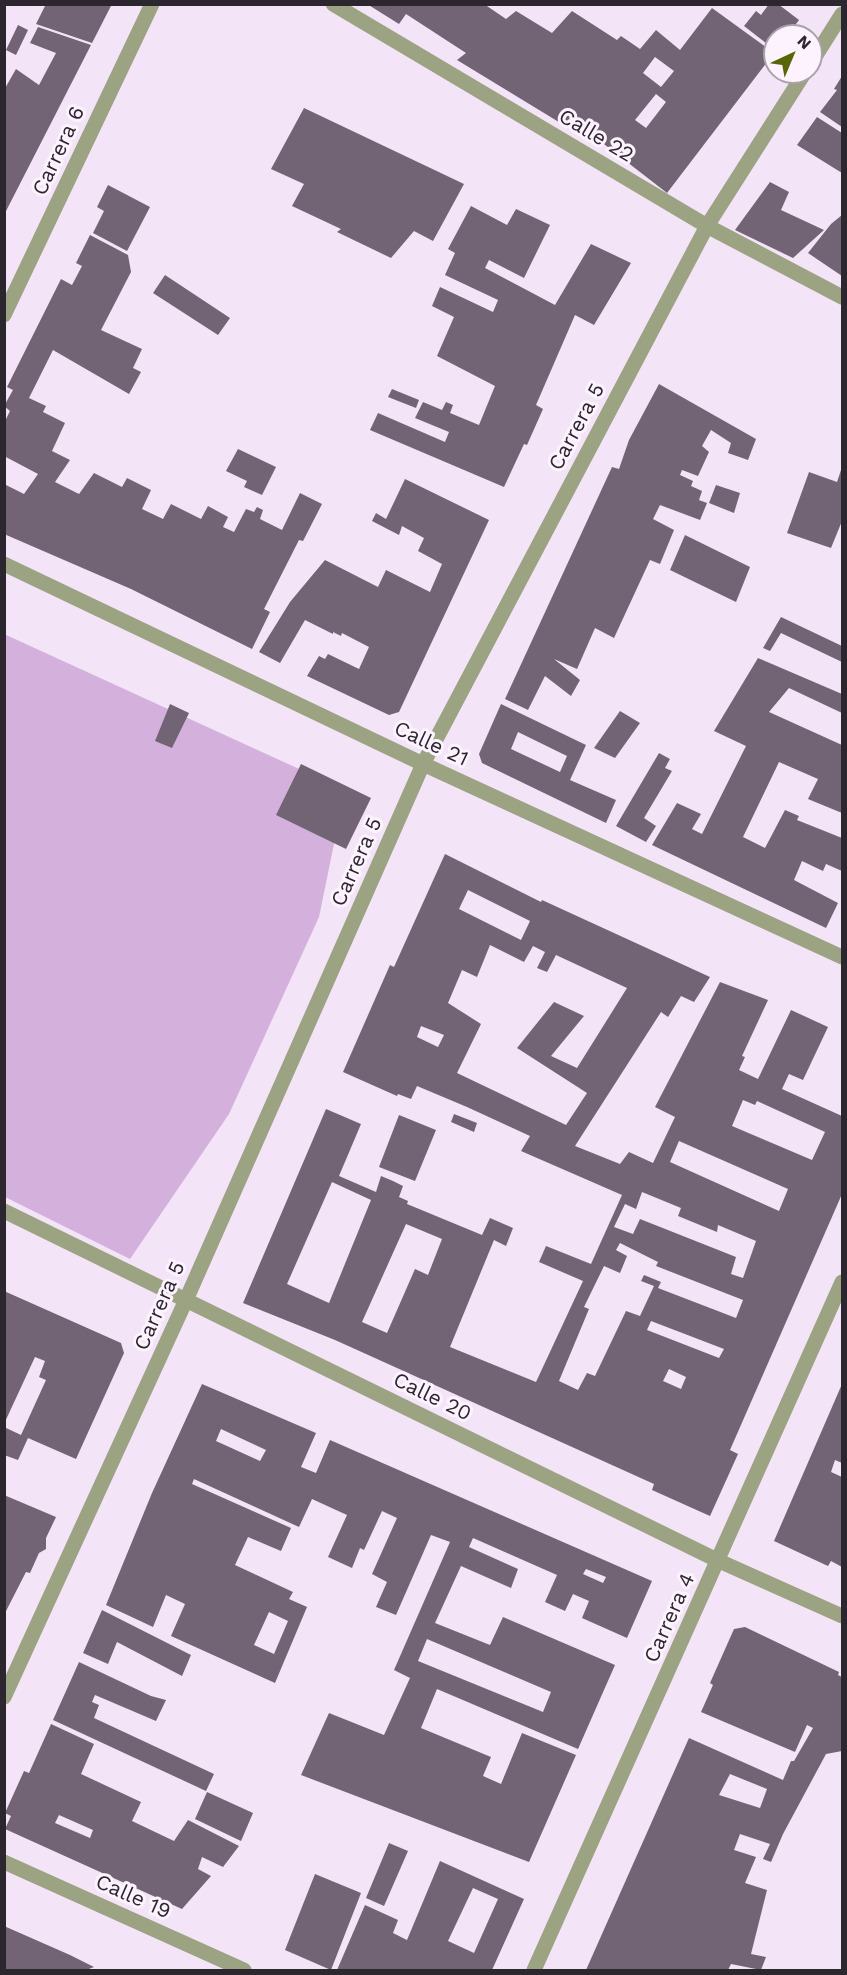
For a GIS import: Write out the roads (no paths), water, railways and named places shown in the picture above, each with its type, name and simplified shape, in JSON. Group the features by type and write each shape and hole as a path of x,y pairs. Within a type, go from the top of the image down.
{"street":[{"name":"Carrera 6","path":"4,315 152,4"},
{"name":"Calle 22","path":"333,4 707,226 843,297"},
{"path":"823,45 843,14"},
{"name":"Carrera 5","path":"4,1697 186,1300 423,764 707,226 797,84"},
{"name":"Calle 21","path":"4,564 423,764 843,957"},
{"name":"Calle 20","path":"4,1212 719,1561 843,1616"},
{"name":"Carrera 4","path":"534,1971 843,1282"},
{"name":"Calle 19","path":"4,1862 244,1971"}]}
